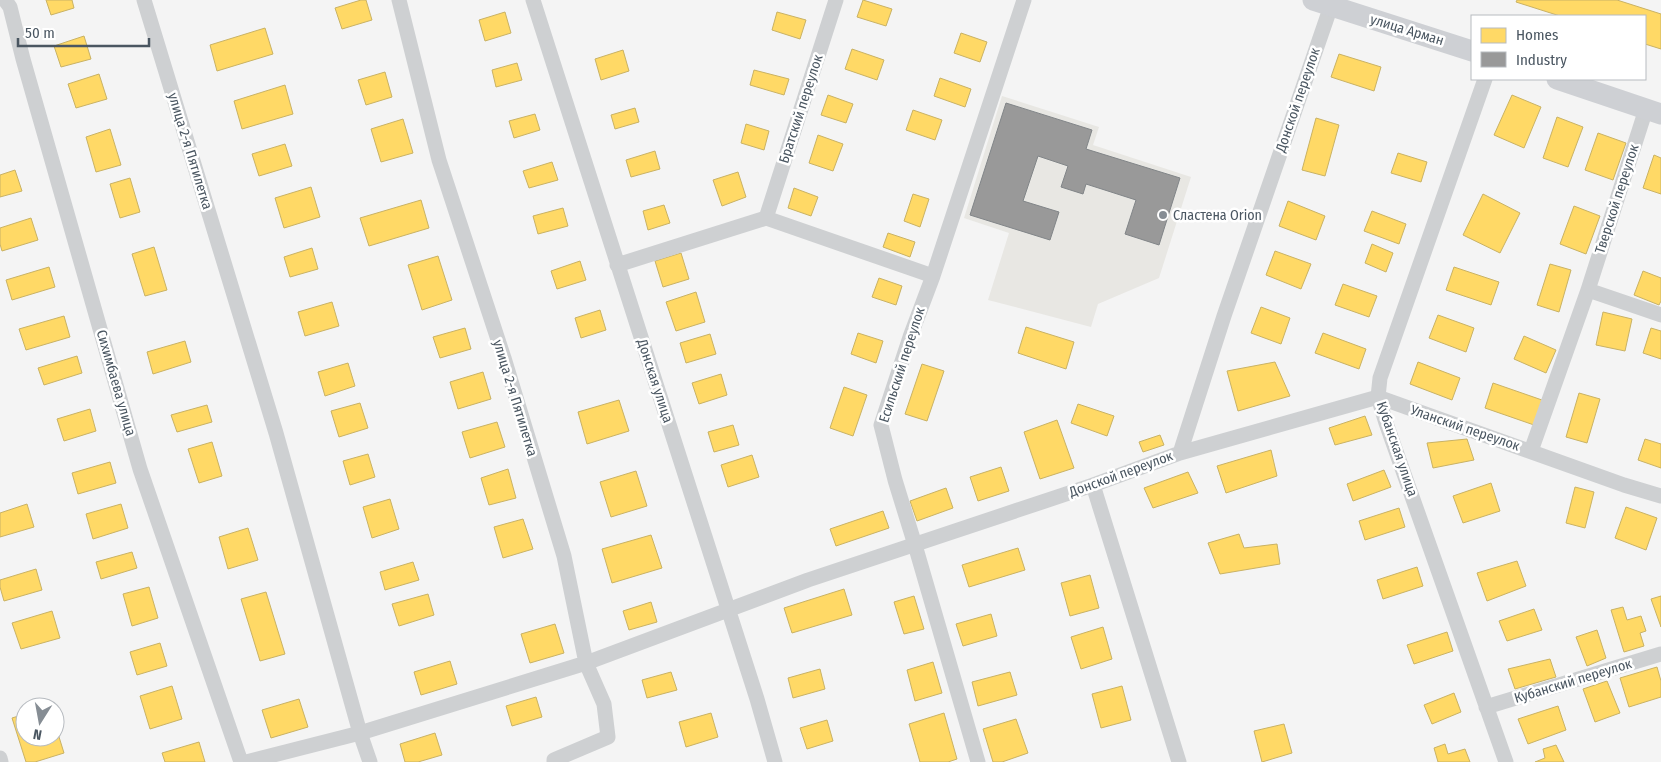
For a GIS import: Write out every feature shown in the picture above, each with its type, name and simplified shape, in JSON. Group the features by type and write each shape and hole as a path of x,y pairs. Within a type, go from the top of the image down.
{"street":[{"name":"Сихимбаева улица","path":"5,0 10,7 23,59 140,469 241,762"},
{"name":"улица 2-я Пятилетка","path":"144,0 276,432 360,733 370,762"},
{"name":"улица 2-я Пятилетка","path":"400,0 439,160 504,358 564,556 586,663 604,704 608,737 554,760 554,762"},
{"name":"Донская улица","path":"534,0 757,699 775,762"},
{"name":"Братский переулок","path":"766,218 836,0"},
{"name":"Есильский переулок","path":"978,762 880,425 933,276 1024,0"},
{"name":"Донской переулок","path":"246,762 360,733 586,663 808,580 1093,485 1180,453 1322,3"},
{"name":"улица Арман","path":"1322,3 1471,51"},
{"name":"Кубанская улица","path":"1485,80 1380,378 1378,397 1506,762"},
{"path":"1560,80 1654,111"},
{"name":"Тверской переулок","path":"1532,451 1588,290 1654,111"},
{"path":"618,265 766,218 933,276"},
{"path":"1588,290 1661,315"},
{"path":"1180,453 1378,397"},
{"name":"Уланский переулок","path":"1378,397 1624,485 1661,496"},
{"path":"1093,485 1179,762"},
{"name":"Кубанский переулок","path":"1486,708 1661,654"},
{"path":"0,758 1,762"}],"shaded area":[{"path":"1002,96 1099,127 1093,145 1191,177 1159,278 1098,304 1091,327 988,300 1009,233 964,218"}],"building: Homes":[{"path":"46,0 72,0 74,8 51,15"},
{"path":"366,0 372,20 342,29 335,8"},
{"path":"863,0 892,9 886,26 857,17"},
{"path":"1517,0 1617,0 1661,14 1661,49 1646,44 1646,15 1557,15 1516,2"},
{"path":"505,12 511,33 485,41 479,20"},
{"path":"777,12 806,20 800,39 772,30"},
{"path":"265,28 273,54 217,71 210,45"},
{"path":"961,33 987,42 980,62 954,53"},
{"path":"84,36 91,59 61,67 54,46"},
{"path":"852,49 884,60 877,80 845,69"},
{"path":"623,50 629,71 601,80 595,59"},
{"path":"1339,54 1381,67 1374,91 1331,77"},
{"path":"517,63 522,80 496,87 492,70"},
{"path":"754,70 789,79 784,95 750,85"},
{"path":"385,72 392,97 366,105 358,80"},
{"path":"99,74 107,99 76,108 68,84"},
{"path":"940,78 971,89 965,107 934,96"},
{"path":"285,85 293,114 242,129 234,101"},
{"path":"828,95 853,104 846,123 821,115"},
{"path":"1512,95 1541,107 1524,148 1494,135"},
{"path":"635,108 639,122 615,129 611,115"},
{"path":"913,110 942,120 935,140 906,130"},
{"path":"535,114 540,130 514,138 509,121"},
{"path":"1557,117 1583,127 1568,167 1543,158"},
{"path":"1316,118 1339,125 1325,176 1302,170"},
{"path":"403,119 413,153 381,162 371,129"},
{"path":"746,124 769,131 764,150 741,143"},
{"path":"110,129 121,165 96,172 86,137"},
{"path":"1598,133 1626,143 1613,180 1585,170"},
{"path":"818,135 843,144 833,171 809,163"},
{"path":"285,144 292,166 259,176 252,154"},
{"path":"655,151 660,169 631,177 626,160"},
{"path":"1398,153 1427,162 1421,182 1391,173"},
{"path":"1654,155 1661,158 1661,194 1643,188"},
{"path":"552,162 558,180 529,188 523,171"},
{"path":"15,170 22,191 0,197 0,175"},
{"path":"738,172 746,197 722,206 713,180"},
{"path":"130,178 140,212 120,218 110,184"},
{"path":"311,187 320,217 284,228 275,198"},
{"path":"794,188 818,197 811,216 788,208"},
{"path":"913,194 929,199 920,227 904,221"},
{"path":"1483,194 1520,213 1500,253 1463,235"},
{"path":"421,200 429,228 369,246 360,218"},
{"path":"1288,201 1325,216 1316,240 1279,226"},
{"path":"664,205 670,223 648,230 643,211"},
{"path":"1574,206 1600,216 1586,254 1560,244"},
{"path":"563,208 568,226 538,234 533,216"},
{"path":"1372,211 1406,224 1399,244 1364,231"},
{"path":"31,218 38,240 2,251 0,228"},
{"path":"888,233 915,242 910,257 883,247"},
{"path":"1372,244 1393,253 1386,272 1365,263"},
{"path":"154,247 167,290 145,296 132,254"},
{"path":"312,248 318,269 290,277 284,257"},
{"path":"1275,251 1311,264 1301,289 1266,275"},
{"path":"681,253 689,279 663,287 655,261"},
{"path":"438,256 452,300 422,310 408,265"},
{"path":"580,261 586,280 557,289 551,271"},
{"path":"1550,264 1571,270 1559,312 1537,305"},
{"path":"49,267 55,287 12,300 6,280"},
{"path":"1454,267 1499,282 1491,305 1446,290"},
{"path":"1643,271 1661,278 1661,301 1659,305 1634,295"},
{"path":"879,278 902,286 896,305 872,297"},
{"path":"1343,284 1377,296 1369,317 1335,305"},
{"path":"696,292 705,322 676,331 666,302"},
{"path":"332,302 339,326 305,336 298,312"},
{"path":"1261,307 1290,318 1281,344 1251,333"},
{"path":"600,310 606,330 581,338 575,318"},
{"path":"1603,312 1632,319 1625,351 1596,345"},
{"path":"1438,315 1474,328 1466,352 1429,338"},
{"path":"64,316 70,337 26,350 19,329"},
{"path":"1026,327 1074,342 1066,369 1018,353"},
{"path":"465,328 471,349 440,358 433,337"},
{"path":"1651,328 1661,331 1661,359 1643,353"},
{"path":"858,333 883,341 876,363 851,354"},
{"path":"1323,333 1366,349 1359,369 1315,353"},
{"path":"710,334 716,354 686,363 680,343"},
{"path":"1524,336 1556,350 1546,373 1514,359"},
{"path":"185,341 191,362 153,374 147,352"},
{"path":"77,356 82,373 44,385 38,368"},
{"path":"1275,362 1290,396 1238,411 1227,371"},
{"path":"1418,362 1460,378 1452,400 1410,384"},
{"path":"348,363 355,386 325,396 318,372"},
{"path":"922,364 944,371 927,421 905,414"},
{"path":"483,372 491,399 458,409 450,382"},
{"path":"721,374 727,395 699,404 692,383"},
{"path":"1493,383 1542,400 1534,425 1485,408"},
{"path":"844,387 867,395 853,436 830,428"},
{"path":"1579,393 1600,399 1587,443 1566,437"},
{"path":"619,400 629,431 587,444 578,412"},
{"path":"360,403 368,428 339,437 331,411"},
{"path":"1078,404 1114,416 1107,436 1071,423"},
{"path":"207,405 212,422 177,432 171,415"},
{"path":"90,409 96,431 64,441 57,419"},
{"path":"1365,416 1372,435 1335,445 1329,428"},
{"path":"1057,420 1074,468 1040,479 1024,432"},
{"path":"497,422 505,447 470,458 462,432"},
{"path":"733,425 739,445 714,452 708,432"},
{"path":"1160,435 1164,445 1143,452 1139,442"},
{"path":"1467,439 1474,460 1433,468 1427,443"},
{"path":"1645,439 1661,444 1661,468 1638,460"},
{"path":"212,442 222,476 199,483 188,449"},
{"path":"1271,450 1277,476 1226,493 1217,466"},
{"path":"368,454 375,477 350,485 343,461"},
{"path":"752,455 759,477 728,487 721,465"},
{"path":"110,462 116,483 78,494 72,473"},
{"path":"1001,467 1009,491 978,501 970,477"},
{"path":"508,469 516,498 489,505 481,478"},
{"path":"1384,470 1391,487 1353,501 1347,484"},
{"path":"636,471 647,506 611,517 600,482"},
{"path":"1188,472 1198,493 1153,508 1144,488"},
{"path":"1491,483 1500,511 1463,523 1453,496"},
{"path":"1575,487 1594,492 1585,528 1566,523"},
{"path":"946,488 953,508 917,521 910,501"},
{"path":"390,499 399,529 372,538 363,507"},
{"path":"27,504 34,527 0,537 0,513"},
{"path":"121,504 128,528 93,539 86,514"},
{"path":"1626,507 1657,518 1646,550 1615,538"},
{"path":"1399,508 1405,527 1365,540 1359,521"},
{"path":"883,511 889,528 836,546 830,529"},
{"path":"523,519 533,549 503,558 494,527"},
{"path":"248,528 258,560 228,569 219,537"},
{"path":"1239,534 1244,548 1277,544 1280,564 1220,574 1208,543"},
{"path":"651,535 662,568 612,583 602,549"},
{"path":"1018,548 1025,570 969,587 962,565"},
{"path":"132,552 137,568 101,579 96,562"},
{"path":"1517,561 1526,586 1487,601 1477,573"},
{"path":"413,562 419,580 385,590 380,572"},
{"path":"1417,567 1423,586 1383,599 1377,580"},
{"path":"36,569 42,590 4,601 0,580"},
{"path":"1090,575 1099,608 1070,616 1061,583"},
{"path":"149,587 158,618 132,626 123,594"},
{"path":"844,589 852,615 792,633 784,608"},
{"path":"266,592 285,654 260,661 241,599"},
{"path":"428,594 434,615 399,626 392,604"},
{"path":"914,596 924,629 904,634 894,602"},
{"path":"1661,596 1661,627 1651,599"},
{"path":"651,602 657,622 629,630 623,611"},
{"path":"1623,607 1627,620 1641,616 1646,631 1640,633 1644,646 1624,652 1611,610"},
{"path":"1534,609 1542,630 1507,641 1499,621"},
{"path":"52,611 60,638 21,649 12,623"},
{"path":"991,614 997,636 963,646 956,624"},
{"path":"555,624 564,653 530,663 521,634"},
{"path":"1103,627 1112,659 1081,669 1071,637"},
{"path":"1597,630 1606,658 1587,666 1576,637"},
{"path":"1447,632 1453,651 1414,664 1407,645"},
{"path":"160,643 167,666 137,675 130,652"},
{"path":"1550,659 1556,677 1515,689 1508,669"},
{"path":"450,661 457,684 421,695 414,672"},
{"path":"933,662 942,693 915,701 907,670"},
{"path":"1657,667 1661,681 1661,697 1629,707 1620,678"},
{"path":"820,669 825,689 793,698 788,678"},
{"path":"671,672 677,690 647,698 642,680"},
{"path":"1010,672 1017,695 978,706 972,682"},
{"path":"1607,681 1620,713 1595,722 1583,689"},
{"path":"172,686 182,719 150,729 140,696"},
{"path":"1122,686 1131,720 1101,728 1092,694"},
{"path":"1454,693 1461,712 1432,724 1424,705"},
{"path":"536,697 542,717 512,726 506,706"},
{"path":"299,699 308,727 271,738 262,710"},
{"path":"1558,706 1566,730 1528,744 1518,719"},
{"path":"711,713 718,737 686,747 679,722"},
{"path":"944,713 957,759 948,762 920,762 909,724"},
{"path":"1016,719 1028,753 1002,762 993,762 983,729"},
{"path":"827,720 833,741 807,749 800,728"},
{"path":"1284,724 1292,753 1262,762 1254,731"},
{"path":"435,733 442,755 418,762 405,762 400,744"},
{"path":"199,742 205,762 165,762 162,753"},
{"path":"1445,744 1448,754 1465,749 1470,762 1438,762 1434,748"},
{"path":"1556,745 1564,762 1535,762 1545,758 1543,749"},
{"path":"21,747 62,747 64,753 35,762 26,762"}],"building: Industry":[{"path":"1006,103 1092,130 1086,149 1180,178 1159,245 1125,234 1136,200 1086,184 1083,194 1061,187 1068,166 1038,156 1023,201 1059,212 1050,240 970,215"}],"place":[{"name":"Сластена Orion","path":"1163,215"}]}
